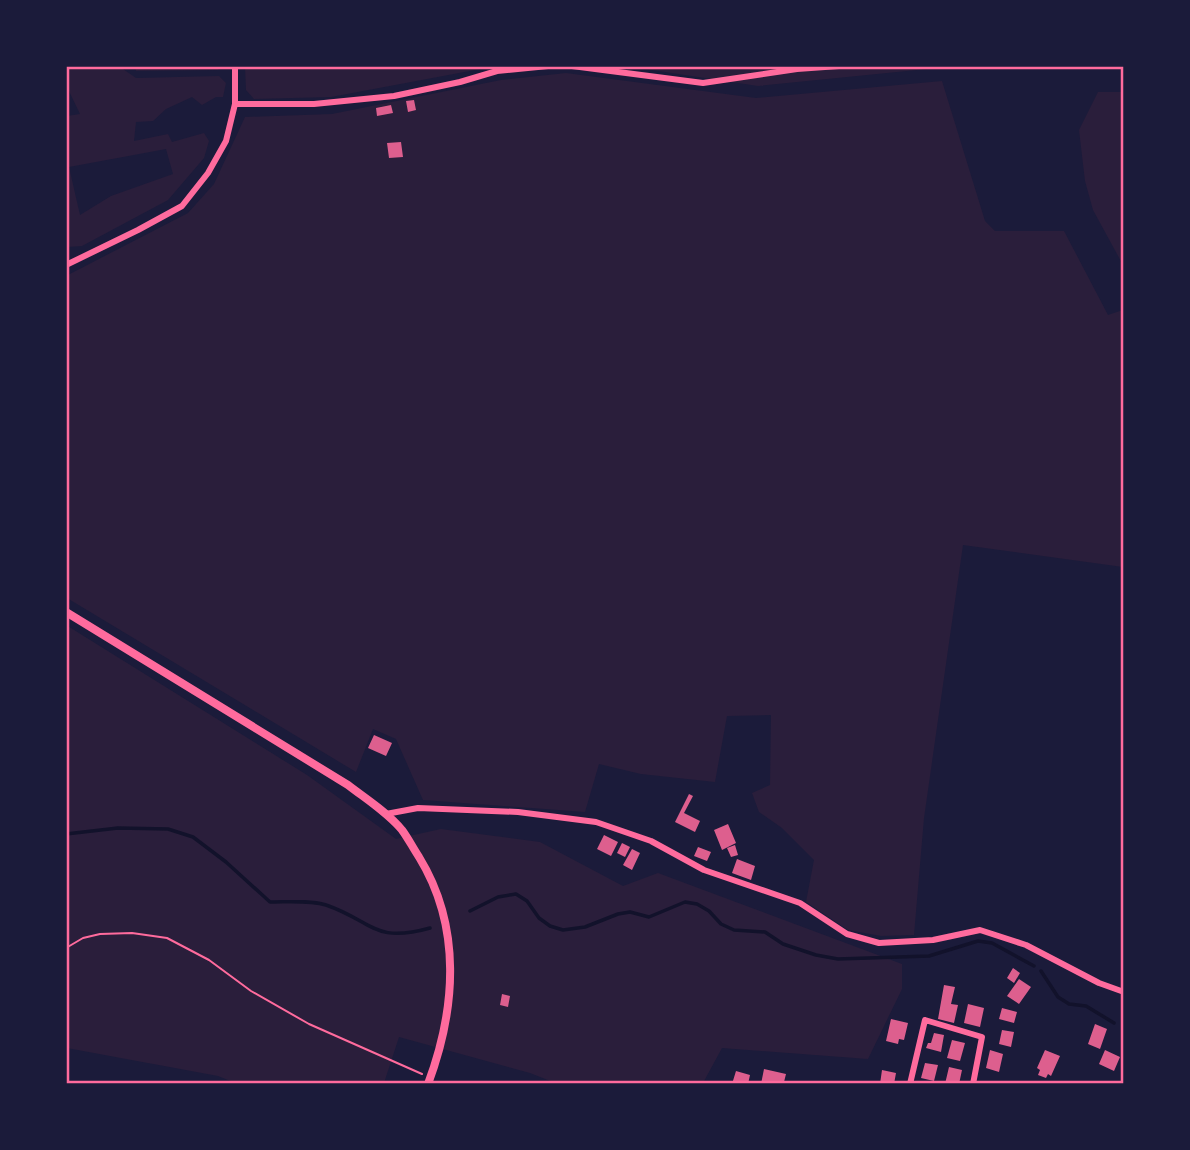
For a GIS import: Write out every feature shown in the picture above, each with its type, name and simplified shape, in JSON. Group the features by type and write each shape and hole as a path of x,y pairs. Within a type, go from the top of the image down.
{"street":[{"path":"66,265 182,206 208,173 226,141 234,104 235,66"},
{"path":"234,104 314,104 394,96 497,71 548,66"},
{"path":"572,66 703,83 797,69 839,66"},
{"path":"66,612 348,785 386,814 402,831 430,874 443,908 450,942 448,1013 429,1080"},
{"path":"386,814 418,808 518,812 596,822 650,841 704,870 800,903 847,933 880,943 933,940 980,930 1026,945 1099,983 1124,992"},
{"path":"910,1083 925,1020 982,1038 973,1083"}],"path":[{"path":"66,948 83,938 100,934 132,933 167,938 209,960 251,991 309,1024 429,1080"}],"shaded area":[{"path":"67,66 120,67 136,78 219,76 226,83 223,97 216,97 202,105 192,97 166,109 153,121 136,122 134,141 168,134 172,142 204,133 209,141 204,158 168,200 82,246 68,247 67,116 80,114 67,87","holes":["166,149 173,174 111,196 80,215 69,167"]},
{"path":"135,66 220,67 218,70 136,71"},
{"path":"245,66 491,67 331,97 254,99 246,90"},
{"path":"633,66 937,68 758,86"},
{"path":"566,73 756,98 942,81 985,221 995,231 1064,231 1108,315 1123,310 1123,567 963,545 924,818 914,935 881,936 848,930 806,902 814,860 782,828 759,812 752,793 770,785 771,715 727,716 715,782 641,774 599,764 585,812 423,800 396,739 373,729 356,772 67,598 66,276 188,213 214,184 245,117 332,114 501,80"},
{"path":"1098,92 1123,92 1123,265 1093,210 1085,181 1079,130"},
{"path":"66,625 307,775 396,839 441,829 540,842 623,886 658,873 902,964 902,989 868,1059 722,1048 703,1083 558,1084 530,1073 399,1037 384,1083 238,1084 218,1076 67,1048"}],"building":[{"path":"414,100 416,110 408,112 406,101"},
{"path":"391,105 393,113 377,116 376,108"},
{"path":"401,142 403,157 389,158 387,143"},
{"path":"374,735 392,743 386,756 368,748"},
{"path":"689,794 693,796 684,813 700,821 695,832 675,822"},
{"path":"728,824 736,843 722,850 714,830"},
{"path":"604,835 618,842 611,856 597,849"},
{"path":"622,843 630,847 625,857 617,853"},
{"path":"735,845 738,855 731,857 727,848"},
{"path":"698,847 711,852 707,861 694,856"},
{"path":"632,849 640,853 632,870 623,865"},
{"path":"737,859 755,866 751,880 732,873"},
{"path":"1013,968 1020,973 1014,983 1007,978"},
{"path":"1019,979 1031,987 1019,1004 1007,996"},
{"path":"944,985 955,987 951,1004 958,1005 954,1023 938,1019"},
{"path":"502,994 510,996 508,1007 500,1005"},
{"path":"968,1004 984,1008 980,1027 964,1023"},
{"path":"1002,1008 1017,1012 1014,1023 999,1019"},
{"path":"891,1019 908,1023 904,1040 899,1039 898,1044 886,1041"},
{"path":"1095,1024 1107,1029 1100,1049 1088,1044"},
{"path":"1002,1030 1014,1032 1011,1047 999,1044"},
{"path":"934,1033 944,1035 941,1052 926,1048"},
{"path":"952,1040 965,1043 960,1061 947,1058"},
{"path":"990,1050 1003,1054 999,1072 986,1068"},
{"path":"1045,1050 1060,1056 1051,1076 1048,1074 1046,1078 1038,1075 1040,1070 1037,1068"},
{"path":"1105,1050 1120,1057 1114,1071 1099,1064"},
{"path":"925,1063 938,1065 934,1081 921,1078"},
{"path":"949,1067 962,1070 959,1084 945,1084"},
{"path":"764,1069 786,1074 784,1082 761,1084"},
{"path":"882,1070 896,1073 894,1084 880,1084"},
{"path":"736,1071 750,1075 748,1084 732,1084"}],"waterway":[{"path":"66,834 118,828 168,829 193,837 226,862 270,902 319,903 384,932 411,932 430,928"},
{"path":"470,911 498,897 516,894 527,901 539,918 550,926 563,930 585,927 630,912 649,917 685,902 697,904 709,911 721,924 734,930 765,932 783,944 816,955 838,959 929,956 978,941 992,943 1034,966"},
{"path":"1041,971 1058,997 1069,1004 1086,1006 1114,1023"}]}
